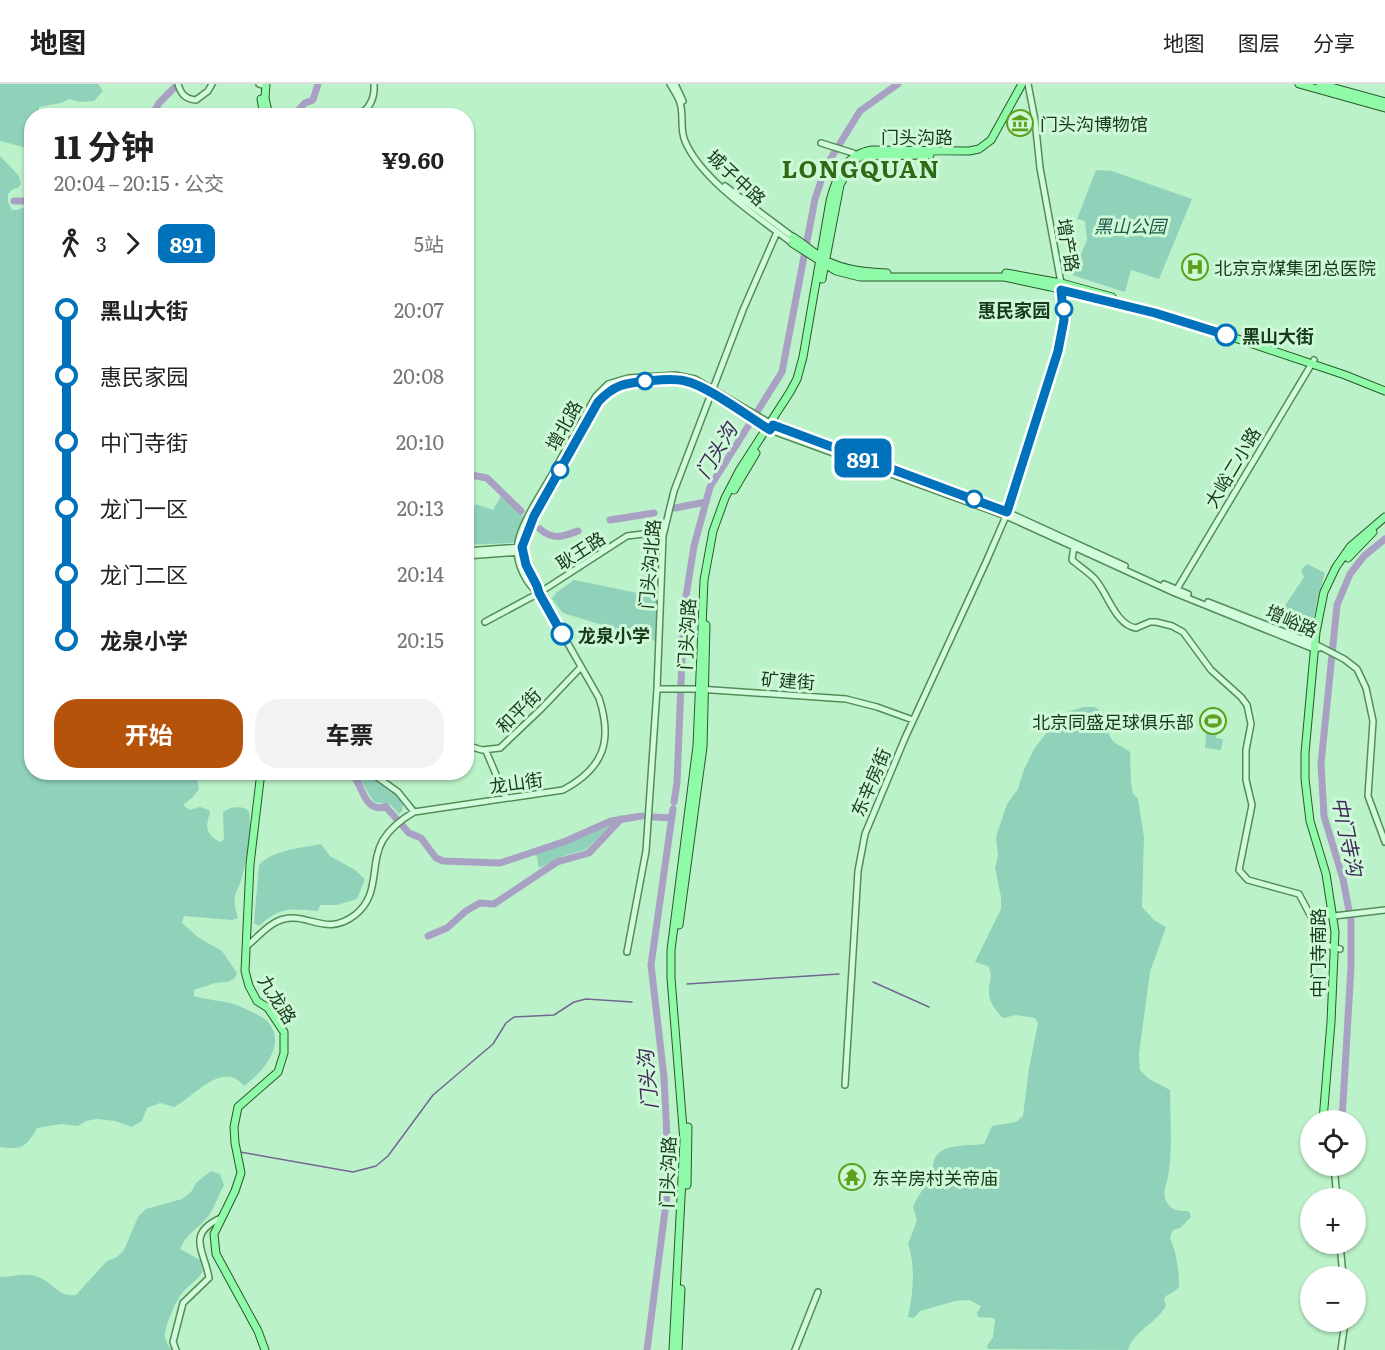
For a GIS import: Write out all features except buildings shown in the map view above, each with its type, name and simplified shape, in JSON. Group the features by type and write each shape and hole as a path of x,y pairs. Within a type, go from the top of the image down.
{"main road":[{"path":"262,84 264,108"},
{"path":"262,84 267,108"},
{"name":"门头沟路","path":"673,1350 684,1142 671,978 671,950 697,746 699,689 709,570 717,532 729,500 767,425 791,397 804,370 820,259 840,185 852,163 858,156 872,150 969,151 979,149 991,140 1022,84"},
{"name":"门头沟路","path":"858,156 962,155 983,151 992,145 1028,84"},
{"path":"1299,84 1385,108"},
{"path":"1320,84 1385,102"},
{"path":"793,240 836,271 860,277 1004,276 1061,286 1155,313 1385,386"},
{"path":"1313,362 1385,391"},
{"path":"1318,648 1319,614 1324,592 1336,567 1350,547 1385,517"},
{"path":"1318,648 1323,616 1335,578 1357,547 1385,522"},
{"name":"中门寺南路","path":"1318,648 1309,780 1315,823 1332,884 1338,916 1329,1110"},
{"name":"门头沟路","path":"678,1350 689,1139 676,984 676,946 703,747 699,689"},
{"name":"九龙路","path":"260,780 250,864 245,970 249,986 258,1001 268,1008 284,1032 284,1053 278,1072 238,1107 234,1143 241,1173 214,1234 216,1254 258,1331 265,1350"},
{"name":"中门寺南路","path":"1324,1110 1337,949"}],"street":[{"path":"178,84 182,94 188,99 196,100 208,91 212,84"},
{"path":"369,108 374,84"},
{"name":"城子中路","path":"672,84 680,101 684,140 693,157 718,184 777,232 793,240"},
{"name":"城子中路","path":"672,84 681,96 688,144 705,168 793,240"},
{"name":"增产路","path":"1006,514 1058,351 1064,320 1061,286 1028,84"},
{"path":"824,144 858,156"},
{"name":"门头沟北路","path":"627,952 646,851 657,689 663,536 674,491 743,310 777,232"},
{"name":"大峪二小路","path":"1177,589 1313,362"},
{"name":"增北路","path":"520,549 534,516 598,402 608,392 629,383 675,380 712,391 767,425"},
{"name":"增峪路","path":"767,425 1006,514 1318,648"},
{"name":"增峪路","path":"1006,514 1175,593 1318,648"},
{"name":"东辛房街","path":"845,1085 860,849 875,807 983,570 1006,514"},
{"name":"耿王路","path":"485,622 539,593 627,536 643,534 663,536"},
{"path":"1074,546 1072,560 1102,587 1108,603 1129,626 1136,628 1156,622 1172,626 1183,632 1211,670 1247,705 1251,724 1246,750 1246,780 1252,805 1239,870 1248,880 1299,894 1326,945 1337,949"},
{"path":"474,551 520,549"},
{"path":"474,555 520,549"},
{"name":"龙山街","path":"247,946 273,924 285,918 304,920 324,926 341,923 354,916 364,906 370,895 382,841 396,824 414,812 563,790 578,782 591,769 601,754 606,728 599,698 539,593 520,549"},
{"path":"1318,648 1336,655 1357,669 1366,688 1373,721 1368,796 1385,842"},
{"name":"和平街","path":"474,747 496,750 504,745 581,667"},
{"name":"矿建街","path":"657,689 699,689 846,699 913,720"},
{"path":"486,750 506,798"},
{"path":"381,780 398,792 414,812"},
{"path":"1338,916 1385,910"},
{"name":"九龙路","path":"176,1350 173,1342 183,1303 209,1278 207,1264 200,1251 200,1237 209,1224 221,1218"},
{"path":"795,1350 818,1292"},
{"path":"1341,1350 1344,1332"}],"green space":[{"path":"0,84 98,84 103,91 94,101 80,102 69,99 39,108 24,108 24,148 0,141"},
{"path":"0,156 19,176 21,184 8,194 8,202 12,210 24,208 24,780 197,780 199,789 183,805 190,810 200,807 209,810 207,822 209,833 220,842 224,839 223,812 236,807 249,811 248,850 235,898 238,918 232,920 184,916 182,923 199,938 222,951 237,973 234,979 227,982 215,983 194,990 194,996 234,1004 259,1015 273,1030 275,1039 274,1048 265,1065 244,1086 236,1079 227,1076 218,1078 174,1107 160,1103 147,1108 142,1121 132,1127 115,1121 97,1119 86,1121 78,1126 61,1124 37,1128 23,1146 0,1147"},
{"name":"黑山公园","path":"1096,170 1112,171 1192,199 1159,279 1131,270 1125,292 1072,275 1087,240 1085,221 1077,219"},
{"path":"501,496 525,518 517,539 512,543 474,545 474,508 476,504 493,510"},
{"path":"1307,564 1325,573 1311,631 1277,618 1304,577 1301,570"},
{"path":"574,580 657,597 655,641 563,613 552,599 556,593"},
{"path":"1083,707 1095,707 1100,711 1113,741 1130,752 1131,783 1133,794 1138,799 1144,837 1142,907 1154,920 1166,927 1150,972 1139,1054 1140,1070 1149,1079 1170,1090 1170,1156 1165,1198 1172,1208 1189,1211 1191,1217 1180,1228 1173,1230 1170,1238 1177,1262 1179,1287 1166,1296 1164,1300 1166,1306 1162,1312 1140,1332 1128,1350 988,1349 987,1346 993,1337 995,1320 978,1317 977,1313 981,1306 969,1300 955,1301 920,1311 914,1318 908,1317 913,1280 908,1244 917,1221 913,1207 920,1193 931,1182 933,1164 939,1153 964,1145 984,1144 992,1126 1016,1122 1023,1116 1038,1023 1035,1018 1016,1015 1003,1018 993,1006 990,998 991,976 988,966 975,962 1001,909 995,868 998,856 996,837 1007,804 1018,789 1034,749 1054,723 1068,712"},
{"path":"1208,713 1220,714 1216,738 1223,739 1221,750 1205,748"},
{"path":"360,780 379,780 403,803 402,811 399,814 391,805 374,802"},
{"path":"614,822 587,849 564,856 539,868 537,857 533,854 571,841"},
{"path":"321,844 330,856 355,870 365,879 357,899 337,905 320,905 318,911 286,910 274,915 259,926 254,923 259,865 279,853"},
{"path":"211,1171 220,1174 224,1185 208,1216 180,1249 200,1260 203,1271 180,1296 170,1317 165,1336 172,1350 0,1350 0,1277 34,1276 43,1279 64,1294 76,1295 107,1261 117,1257 124,1250 138,1217 146,1209 182,1199"}],"waterway":[{"path":"300,108 313,100 318,84"},
{"name":"门头沟","path":"674,802 677,783 684,609 694,546 710,487 782,372 815,199 826,166 860,111 898,84"},
{"path":"156,108 175,87"},
{"path":"14,201 24,201"},
{"path":"474,476 487,478 521,511"},
{"path":"675,508 706,502"},
{"path":"610,520 654,513"},
{"path":"540,529 554,536 563,536 578,531"},
{"name":"中门寺沟","path":"1343,1110 1351,967 1351,921 1343,879 1324,816 1321,764 1337,605 1350,574 1364,556 1385,539"},
{"path":"356,780 368,802 378,808 386,807 409,833 421,838 436,858 443,861 500,863 566,841 611,821 642,816"},
{"name":"门头沟","path":"647,1350 669,1180 664,1077 651,965 673,809"},
{"path":"654,817 672,818"},
{"path":"428,936 447,928 466,911 480,903 494,904 557,862 589,853 621,819"},
{"path":"687,984 839,974"},
{"path":"873,982 929,1007"},
{"path":"240,1152 353,1172 376,1166 388,1156 433,1095 493,1044 506,1023 514,1017 554,1015 574,1002 586,999 632,1002"}],"bus line":[{"name":"891","path":"562,634 526,565 522,547 534,516 598,402 621,384 664,380 685,381 711,393 770,430 773,425 1007,512 1058,351 1064,320 1061,290 1155,313 1226,335"}],"place":[{"name":"门头沟博物馆","path":"1020,123"},
{"name":"北京京煤集团总医院","path":"1195,267"},
{"name":"惠民家园","path":"1064,309"},
{"name":"黑山大街","path":"1226,335"},
{"name":"龙泉小学","path":"562,634"},
{"name":"北京同盛足球俱乐部","path":"1213,721"},
{"name":"东辛房村关帝庙","path":"852,1177"}],"district":[{"name":"LONGQUAN","path":"861,167"}]}
